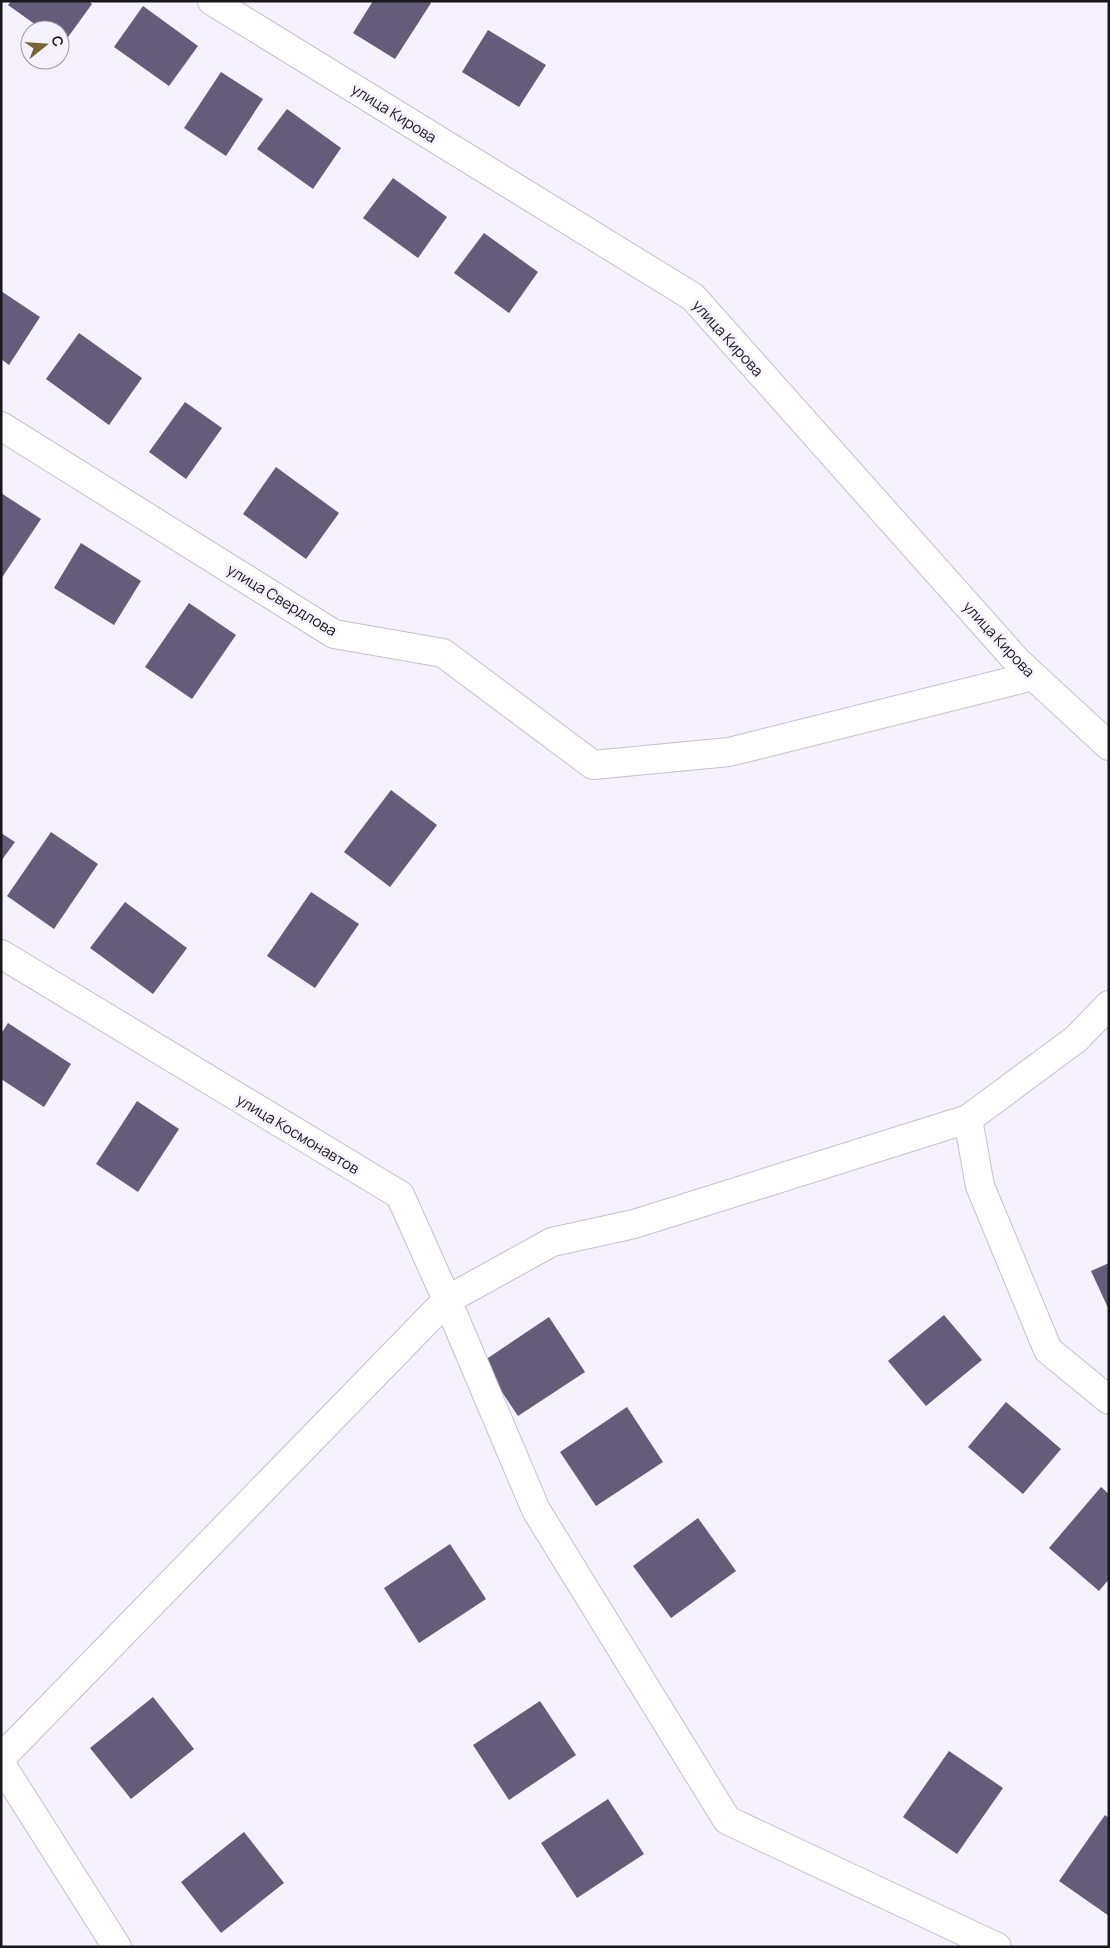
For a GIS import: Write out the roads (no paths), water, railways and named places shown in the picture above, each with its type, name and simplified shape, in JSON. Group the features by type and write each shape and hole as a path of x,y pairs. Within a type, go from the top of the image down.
{"street":[{"name":"улица Кирова","path":"212,1 693,297 1017,661 1109,746"},
{"name":"улица Свердлова","path":"1,426 334,634 443,653 593,765 729,752 1033,676"},
{"name":"улица Космонавтов","path":"1,954 400,1195 447,1300 536,1510 727,1820 997,1947"},
{"path":"1,1758 447,1300 552,1242 634,1224 968,1119 1076,1039 1109,1005"},
{"path":"968,1119 980,1186 1048,1350 1109,1400"},
{"path":"1,1764 116,1947"}]}
